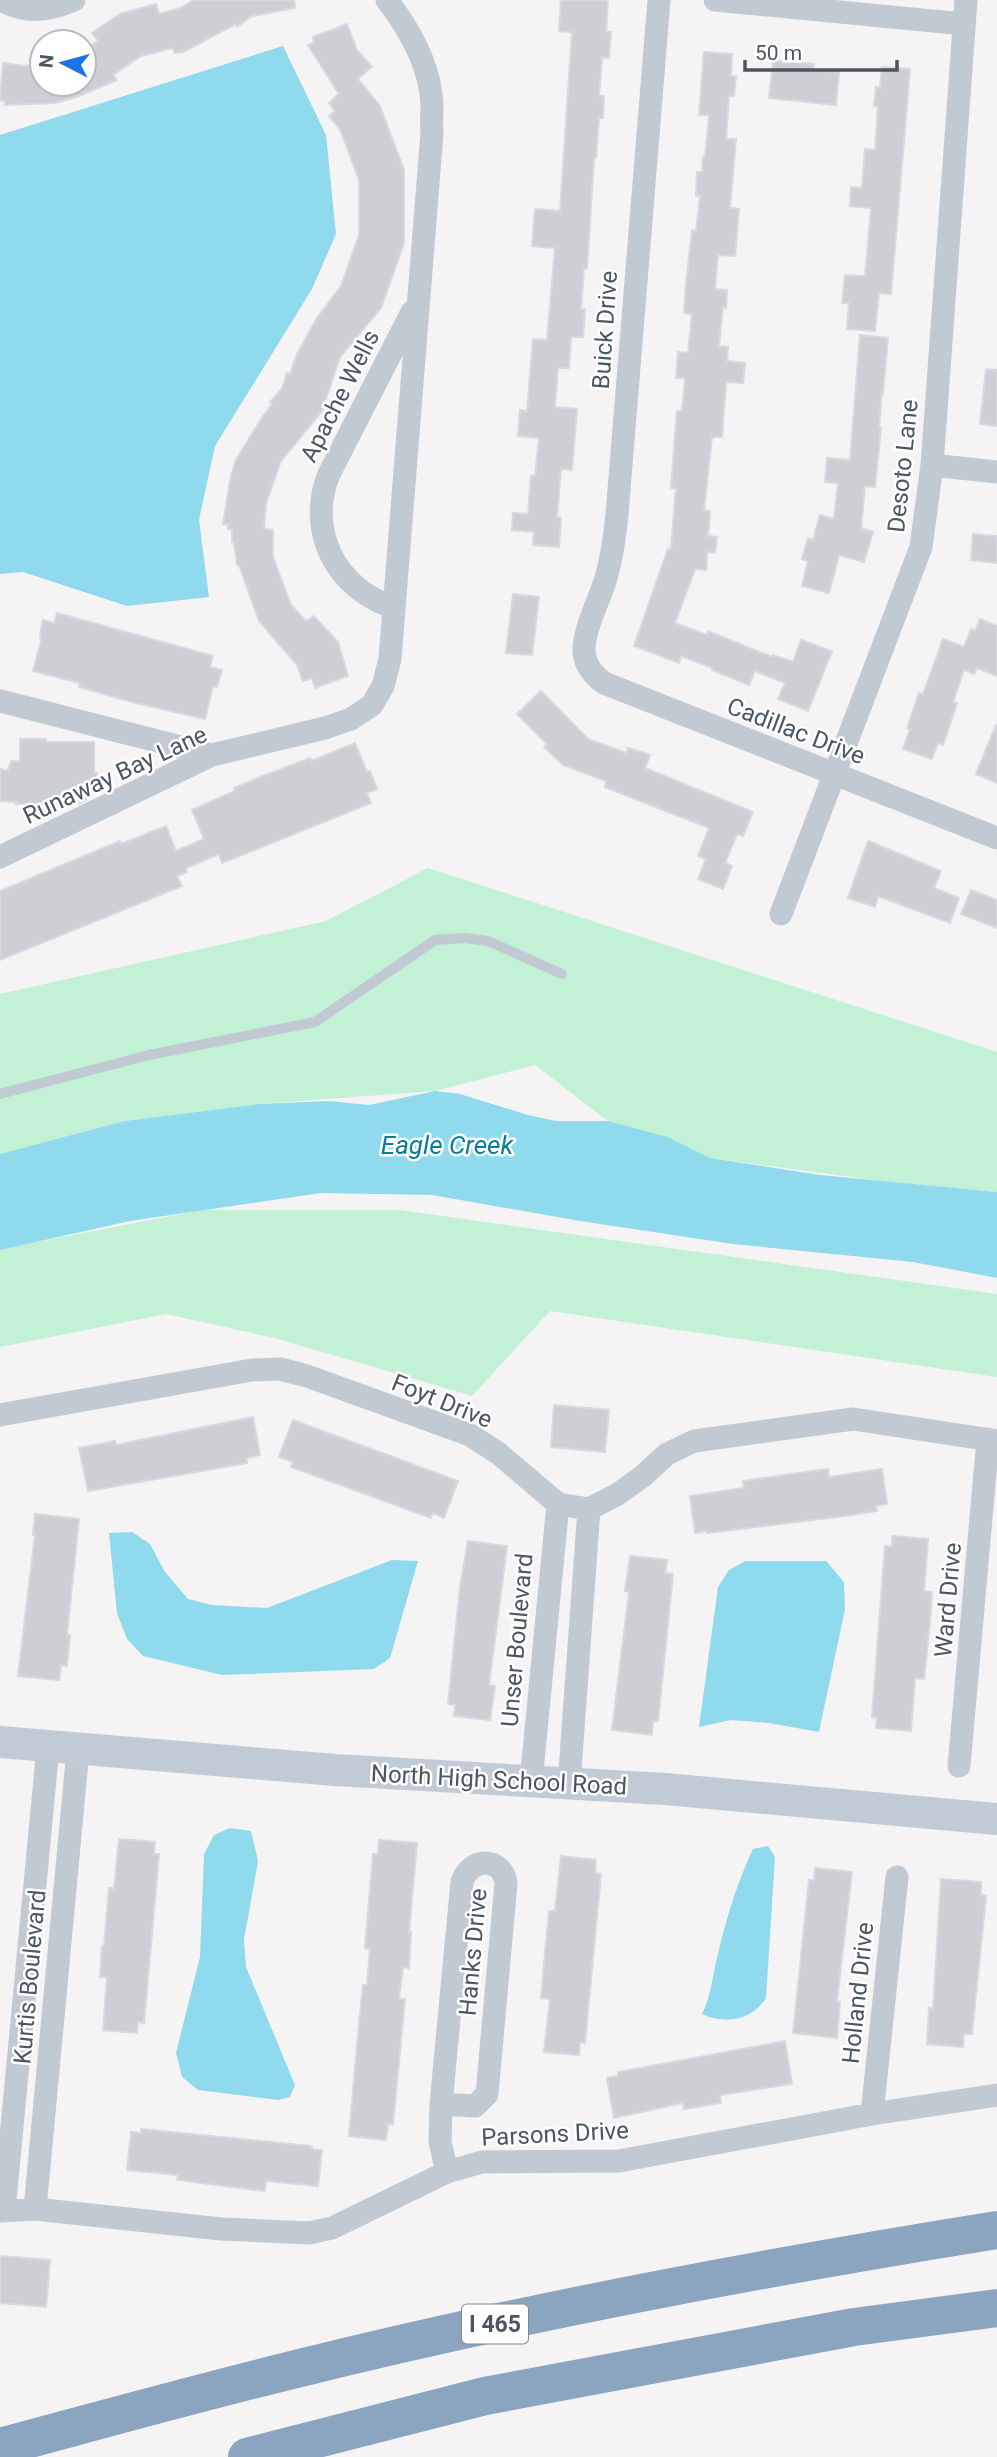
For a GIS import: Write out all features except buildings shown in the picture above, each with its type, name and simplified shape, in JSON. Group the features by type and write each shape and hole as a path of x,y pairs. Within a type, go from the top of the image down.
{"highway":[{"name":"I 465","path":"0,2447 292,2370 429,2338 744,2273 997,2230"},
{"path":"247,2457 485,2396 854,2327 997,2308"}],"street":[{"path":"1,0 20,8 34,10 54,8 74,0"},
{"name":"Apache Wells","path":"372,705 383,687 387,673 432,133 428,78 417,47 402,18 387,0"},
{"name":"Buick Drive","path":"586,661 586,637 613,548 659,0"},
{"path":"715,0 964,24"},
{"name":"Desoto Lane","path":"781,914 921,547 932,465 966,0"},
{"name":"Apache Wells","path":"393,607 367,597 341,572 323,539 320,511 322,493 329,474 417,303"},
{"path":"932,465 997,472"},
{"name":"Cadillac Drive","path":"586,661 593,674 604,683 997,838"},
{"path":"0,701 212,755"},
{"name":"Runaway Bay Lane","path":"0,857 212,755 325,728 351,719 372,705"},
{"name":"Foyt Drive","path":"0,1415 252,1370 280,1369 470,1436 498,1453 558,1504"},
{"path":"558,1504 589,1509 618,1494 667,1454 694,1441 853,1419 993,1440"},
{"name":"Ward Drive","path":"959,1766 993,1440"},
{"name":"Unser Boulevard","path":"531,1782 558,1504"},
{"path":"569,1784 589,1509"},
{"name":"North High School Road","path":"0,1742 335,1770 665,1789 997,1819"},
{"path":"2,2211 33,1907 63,1748"},
{"name":"Kurtis Boulevard","path":"35,2209 62,1910 63,1748"},
{"name":"Hanks Drive","path":"441,2104 475,2106 487,2094 506,1883 503,1873 495,1866 482,1863 471,1867 464,1874 462,1882 441,2104 440,2142 447,2172"},
{"name":"Holland Drive","path":"872,2114 897,1877"},
{"path":"33,1907 62,1910"},
{"path":"18,2063 48,2067"},
{"name":"Parsons Drive","path":"2,2211 35,2209 220,2229 309,2233 345,2223 447,2172 473,2164 496,2161 619,2161 872,2114 997,2095"}],"lane":[{"path":"0,1094 149,1055 315,1022 435,940 464,938 488,941 562,974"}],"green space":[{"path":"428,868 997,1052 997,1192 890,1182 710,1158 668,1137 608,1121 535,1065 435,1091 259,1104 125,1121 0,1155 0,994 326,921"},
{"path":"203,1210 400,1210 997,1294 997,1377 550,1311 472,1396 275,1338 166,1314 0,1347 0,1249"}],"water":[{"path":"283,46 326,135 336,234 312,289 215,446 199,520 209,597 127,606 23,572 0,574 0,135"},
{"name":"Eagle Creek","path":"435,1091 460,1094 556,1121 608,1121 668,1137 710,1158 820,1175 997,1192 997,1278 913,1262 733,1244 432,1195 321,1193 130,1221 0,1250 0,1154 125,1121 259,1104 328,1101 369,1105"},
{"path":"132,1532 150,1544 165,1572 188,1599 212,1605 267,1608 392,1560 418,1561 390,1658 374,1669 222,1675 143,1656 127,1639 117,1613 109,1533"},
{"path":"745,1561 826,1561 844,1582 845,1609 819,1732 769,1723 731,1720 699,1727 718,1587 729,1570"},
{"path":"230,1828 251,1831 258,1861 244,1940 246,1967 295,2085 290,2097 278,2100 198,2090 182,2077 176,2053 200,1957 204,1854 214,1835"},
{"path":"768,1846 775,1857 766,1998 754,2011 738,2018 720,2019 702,2014 736,1890 753,1849"}]}
